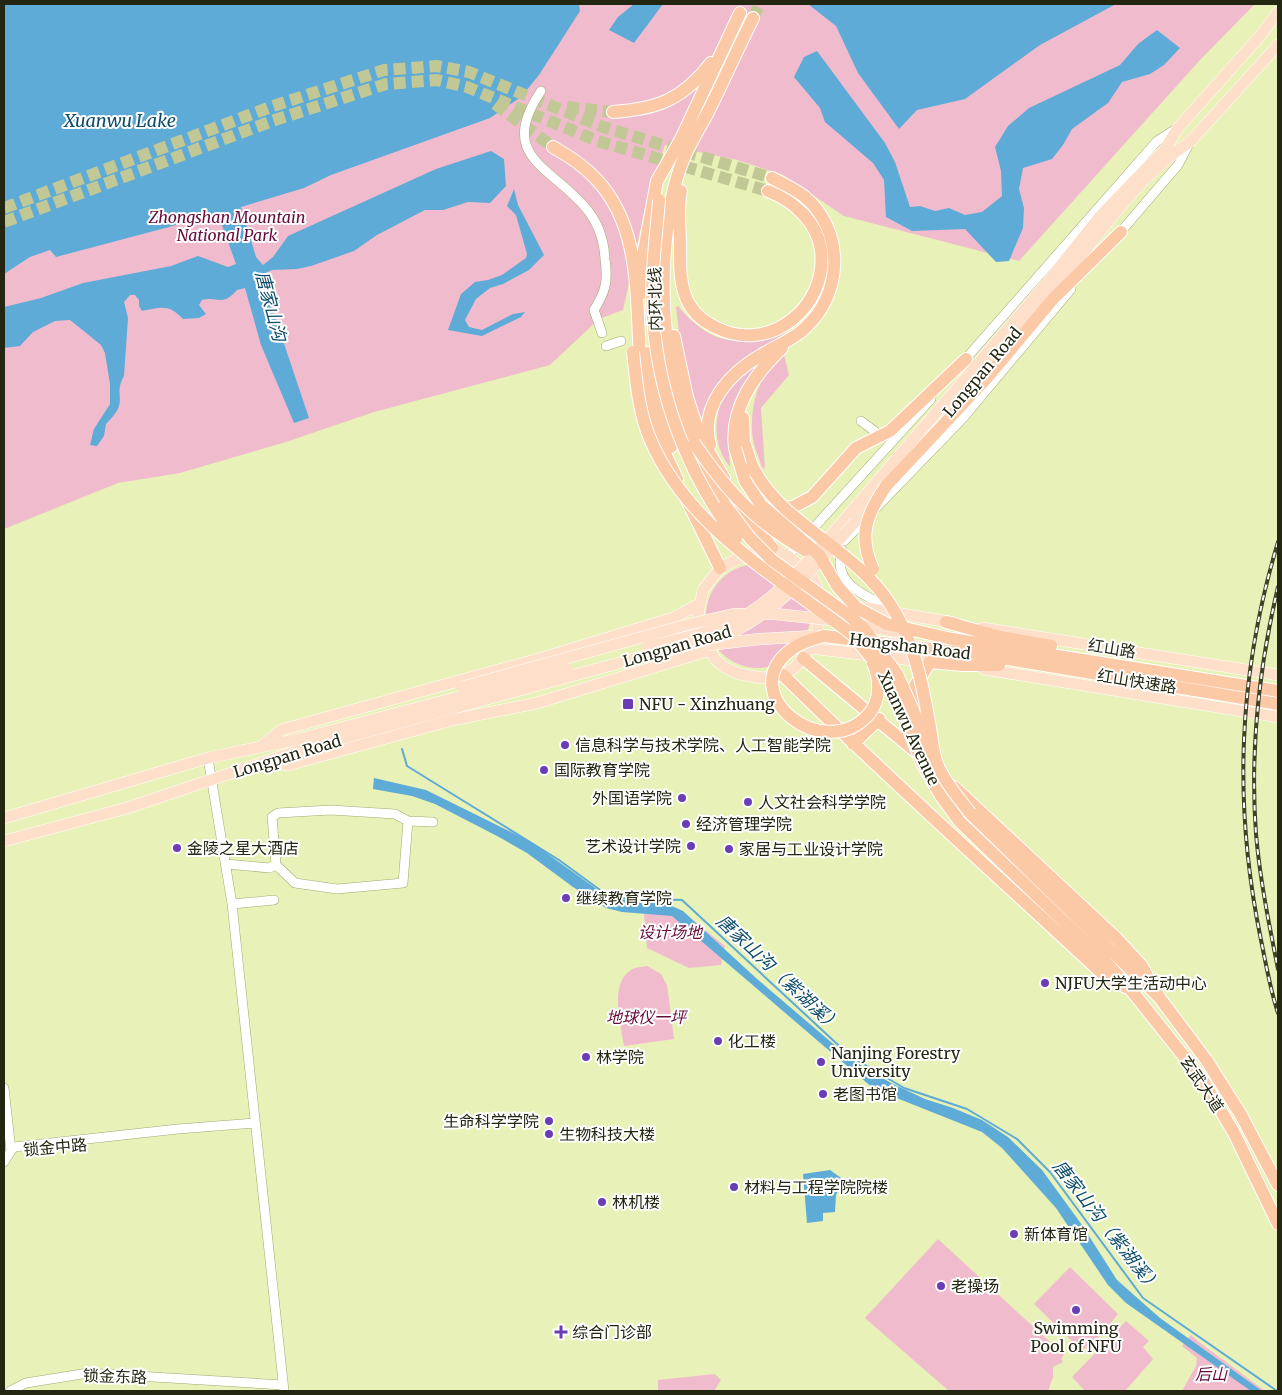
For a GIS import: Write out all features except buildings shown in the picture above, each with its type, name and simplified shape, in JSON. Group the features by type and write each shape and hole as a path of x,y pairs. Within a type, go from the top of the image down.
{"highway":[{"name":"内环北线","path":"740,13 664,177 659,200 653,272 653,317 661,377 672,415 692,467 714,508 739,542 767,572"},
{"name":"内环北线","path":"694,443 678,399 668,358 662,288 668,223 684,158 753,18"},
{"path":"613,112 646,109 671,99 698,79 722,49"},
{"path":"709,109 680,196 673,233 674,340 687,396 700,437 736,499 761,522 781,536 805,550 819,555"},
{"path":"685,132 657,180 646,232 643,286 650,365 662,423 695,518"},
{"path":"554,147 588,171 613,202 625,227 634,278 646,401 653,426 720,568"},
{"path":"680,196 681,278 688,302 705,322 740,336 776,329 800,314 815,294 821,272 819,241 810,222 794,205 770,185 794,189 817,209 830,232 835,255 834,276 823,306 812,322 791,339 760,370 740,405 736,419 739,445 772,498 788,513 851,560 889,602"},
{"path":"934,765 924,691 914,655 867,555 866,529 874,505 886,486 986,379 1053,299 1120,232"},
{"path":"634,278 631,311 633,352 642,416 660,459 684,496 729,540 767,572"},
{"path":"713,457 707,429 711,410 720,391 736,372 763,354 791,339"},
{"path":"736,499 745,507 754,510 786,508 806,501 823,486 856,448 890,431 966,359"},
{"path":"694,443 772,548"},
{"name":"Xuanwu Avenue","path":"694,443 725,505 758,548 850,616 865,630 882,652 908,696 934,765"},
{"name":"Hongshan Road","path":"739,445 745,481 761,504 819,555 843,594 864,612 888,624 952,638 999,652"},
{"name":"Xuanwu Avenue","path":"767,572 853,635 867,651 890,682 922,763 951,810 1005,867 1103,959"},
{"path":"946,622 1000,637 1059,647 1121,664"},
{"path":"824,636 792,648 781,659 774,672 773,681 776,699 784,712 793,720 815,730 835,732 852,728 866,717 874,707 878,696 877,678 867,651"},
{"name":"Hongshan Road","path":"824,636 999,652"},
{"name":"红山快速路","path":"999,652 1121,664 1278,691"},
{"name":"红山快速路","path":"999,652 1116,677 1278,704"},
{"path":"806,653 879,719 934,765 1117,939 1141,965 1159,997"},
{"path":"934,765 917,728 913,708 915,686 930,662 963,665 988,664 1116,677"},
{"path":"783,675 853,744 1108,979 1131,990"},
{"path":"853,744 879,719"},
{"name":"玄武大道","path":"934,765 970,813 1159,997 1207,1062 1241,1115 1278,1185"},
{"name":"玄武大道","path":"1103,959 1131,990 1202,1079 1234,1132 1278,1224"}],"main road":[{"name":"Longpan Road","path":"1261,36 1278,12"},
{"name":"Longpan Road","path":"4,818 208,758 258,749 292,746 717,637 750,624 772,609 805,578 855,522 1168,151 1178,128 1261,36 1278,20"},
{"name":"Longpan Road","path":"1168,151 1190,142 1278,44"},
{"path":"772,548 788,556 810,575 817,587 818,629 806,653 783,675 763,678 739,674 724,667 715,659 700,629 699,604 707,584 720,568 754,551 772,548"},
{"name":"红山路","path":"818,601 899,612 946,622 1278,675"},
{"path":"258,749 281,730 447,685 673,618 699,604"},
{"path":"447,685 462,687 686,625 734,614 819,617 915,636 952,638"},
{"path":"452,720 468,710 676,651 760,639 824,636"},
{"path":"264,761 288,765 452,720 538,703 710,650"},
{"path":"806,653 930,662"},
{"path":"963,665 1278,717"},
{"name":"Longpan Road","path":"4,841 126,808 264,761 292,746"}],"street":[{"path":"541,91 531,106 524,132 525,142 542,169 584,206 600,231 604,246 605,292 594,310 602,334"},
{"name":"Longpan Road","path":"788,556 897,438 1157,142 1178,128"},
{"name":"Longpan Road","path":"810,575 963,418 1178,165 1190,142"},
{"path":"606,346 622,341"},
{"path":"861,421 878,433"},
{"path":"849,537 838,560 840,571 847,582 860,593 899,612"},
{"path":"208,758 213,779 232,904 283,1388"},
{"path":"408,821 403,883 337,889 295,883 276,865 272,817 278,813 307,810 340,810 395,814 408,821 433,822"},
{"path":"226,864 269,868 276,865"},
{"path":"232,904 274,900"},
{"path":"4,1088 11,1151 4,1162"},
{"name":"锁金中路","path":"11,1151 14,1147 178,1129 255,1126"},
{"name":"锁金东路","path":"10,1391 26,1383 88,1373 283,1388"}],"green space":[{"name":"Zhongshan Mountain National Park","path":"4,4 1255,4 1200,60 1019,261 844,216 783,175 737,160 665,145 648,195 623,310 599,319 550,365 374,412 286,442 180,473 118,483 4,529"},
{"path":"678,306 689,318 710,334 726,339 748,338 788,325 791,328 745,358 729,372 712,399 702,421 692,398 684,366 676,307"},
{"path":"784,355 789,375 761,408 765,469 762,467 753,440 753,409 758,388 768,370"},
{"path":"763,361 742,386 733,407 728,440 730,467 718,443 717,417 721,404 733,381 743,372"},
{"path":"758,564 778,568 795,579 806,596 810,616 806,636 795,653 778,664 758,668 738,664 721,653 710,636 706,616 710,596 721,579 738,568"},
{"name":"设计场地","path":"643,903 679,909 725,946 721,965 689,968 647,948"},
{"name":"地球仪一坪","path":"647,966 661,974 667,985 674,1039 624,1046 618,1005 620,984 624,976 631,970"},
{"name":"老操场","path":"938,1239 1064,1355 1061,1359 1063,1362 1053,1367 1053,1377 1048,1391 949,1391 865,1318"},
{"name":"Swimming Pool of NFU","path":"1070,1267 1118,1314 1101,1335 1082,1351 1034,1304"},
{"path":"1126,1321 1149,1341 1143,1347 1153,1359 1125,1391 1085,1391 1072,1377"},
{"name":"后山","path":"1191,1335 1265,1391 1182,1391 1196,1366 1197,1358 1182,1346"},
{"path":"715,1374 721,1380 714,1391 658,1391 658,1380"}],"water":[{"name":"Xuanwu Lake","path":"4,4 579,4 580,11 539,75 521,97 490,118 331,175 304,188 241,207 256,257 263,265 273,257 288,236 436,169 491,151 504,159 506,186 490,203 468,202 443,210 425,210 377,235 354,251 311,266 297,269 272,270 261,275 309,418 294,423 261,345 245,288 237,290 224,300 202,300 199,305 206,314 199,318 183,319 174,311 165,308 142,311 139,306 139,300 135,295 130,295 124,302 128,318 120,404 106,424 104,436 97,446 90,445 94,429 110,404 110,384 105,353 101,345 70,320 55,321 33,332 20,346 4,348 4,307 41,298 83,283 171,266 198,256 228,267 236,264 218,214 56,257 50,250 30,257 4,274"},
{"path":"634,4 663,4 634,43 609,30 618,17"},
{"path":"808,4 1116,4 1040,45 965,99 917,110 899,129 858,73 836,26"},
{"path":"1157,30 1180,48 1164,65 1150,74 1122,82 1108,103 1072,129 1052,159 1023,168 1019,189 1024,208 1023,228 1009,261 996,262 965,229 912,231 886,217 884,180 873,163 825,122 820,108 794,77 804,57 817,51 885,143 895,162 910,207 920,206 935,211 949,208 965,215 982,212 1002,196 1001,171 995,147 1008,126 1029,108 1120,65 1138,44"},
{"path":"514,189 518,205 544,255 529,270 503,284 490,288 476,299 465,320 469,327 482,330 513,314 525,312 521,317 482,336 448,330 461,294 475,282 502,275 526,258 527,254 516,215 507,206"},
{"path":"374,778 426,790 531,842 605,895 632,902 665,903 683,911 756,978 852,1060 891,1083 925,1099 982,1120 1008,1137 1042,1170 1082,1225 1117,1280 1160,1318 1262,1391 1251,1391 1126,1303 1108,1285 1056,1208 1002,1148 982,1132 874,1089 672,916 622,912 606,908 573,887 527,853 435,804 412,796 373,789"},
{"path":"830,1170 844,1180 836,1195 835,1212 823,1213 823,1221 807,1223 803,1174"}],"waterway":[{"name":"唐家山沟（紫湖溪）","path":"402,749 407,766 559,860 611,898 682,900 850,1056 904,1088 967,1109 1017,1139 1050,1172 1143,1298 1277,1391"}],"tunnel":[{"path":"753,18 760,4"},
{"path":"4,208 273,106 384,70 437,66 469,72 603,127 772,178"},
{"path":"4,222 272,121 386,84 437,80 467,87 598,141 768,191"},
{"path":"495,104 553,147"},
{"path":"567,107 613,112"}],"railway":[{"path":"1278,542 1255,641 1244,740 1246,839 1252,889 1268,976 1278,1013"},
{"path":"1278,587 1261,679 1254,772 1254,803 1258,851 1265,902 1278,969"}],"place":[{"name":"NFU - Xinzhuang","path":"628,704"},
{"name":"信息科学与技术学院、人工智能学院","path":"565,745"},
{"name":"国际教育学院","path":"544,770"},
{"name":"外国语学院","path":"682,798"},
{"name":"人文社会科学学院","path":"748,802"},
{"name":"经济管理学院","path":"686,824"},
{"name":"艺术设计学院","path":"691,846"},
{"name":"金陵之星大酒店","path":"177,848"},
{"name":"家居与工业设计学院","path":"729,849"},
{"name":"继续教育学院","path":"566,898"},
{"name":"NJFU大学生活动中心","path":"1045,983"},
{"name":"化工楼","path":"718,1041"},
{"name":"林学院","path":"586,1057"},
{"name":"Nanjing Forestry University","path":"821,1062"},
{"name":"老图书馆","path":"823,1094"},
{"name":"生命科学学院","path":"549,1121"},
{"name":"生物科技大楼","path":"549,1134"},
{"name":"材料与工程学院院楼","path":"734,1187"},
{"name":"林机楼","path":"602,1202"},
{"name":"新体育馆","path":"1014,1234"},
{"name":"老操场","path":"941,1286"},
{"name":"Swimming Pool of NFU","path":"1076,1310"},
{"name":"综合门诊部","path":"561,1332"}],"water label":[{"name":"唐家山沟","path":"271,306"}]}
